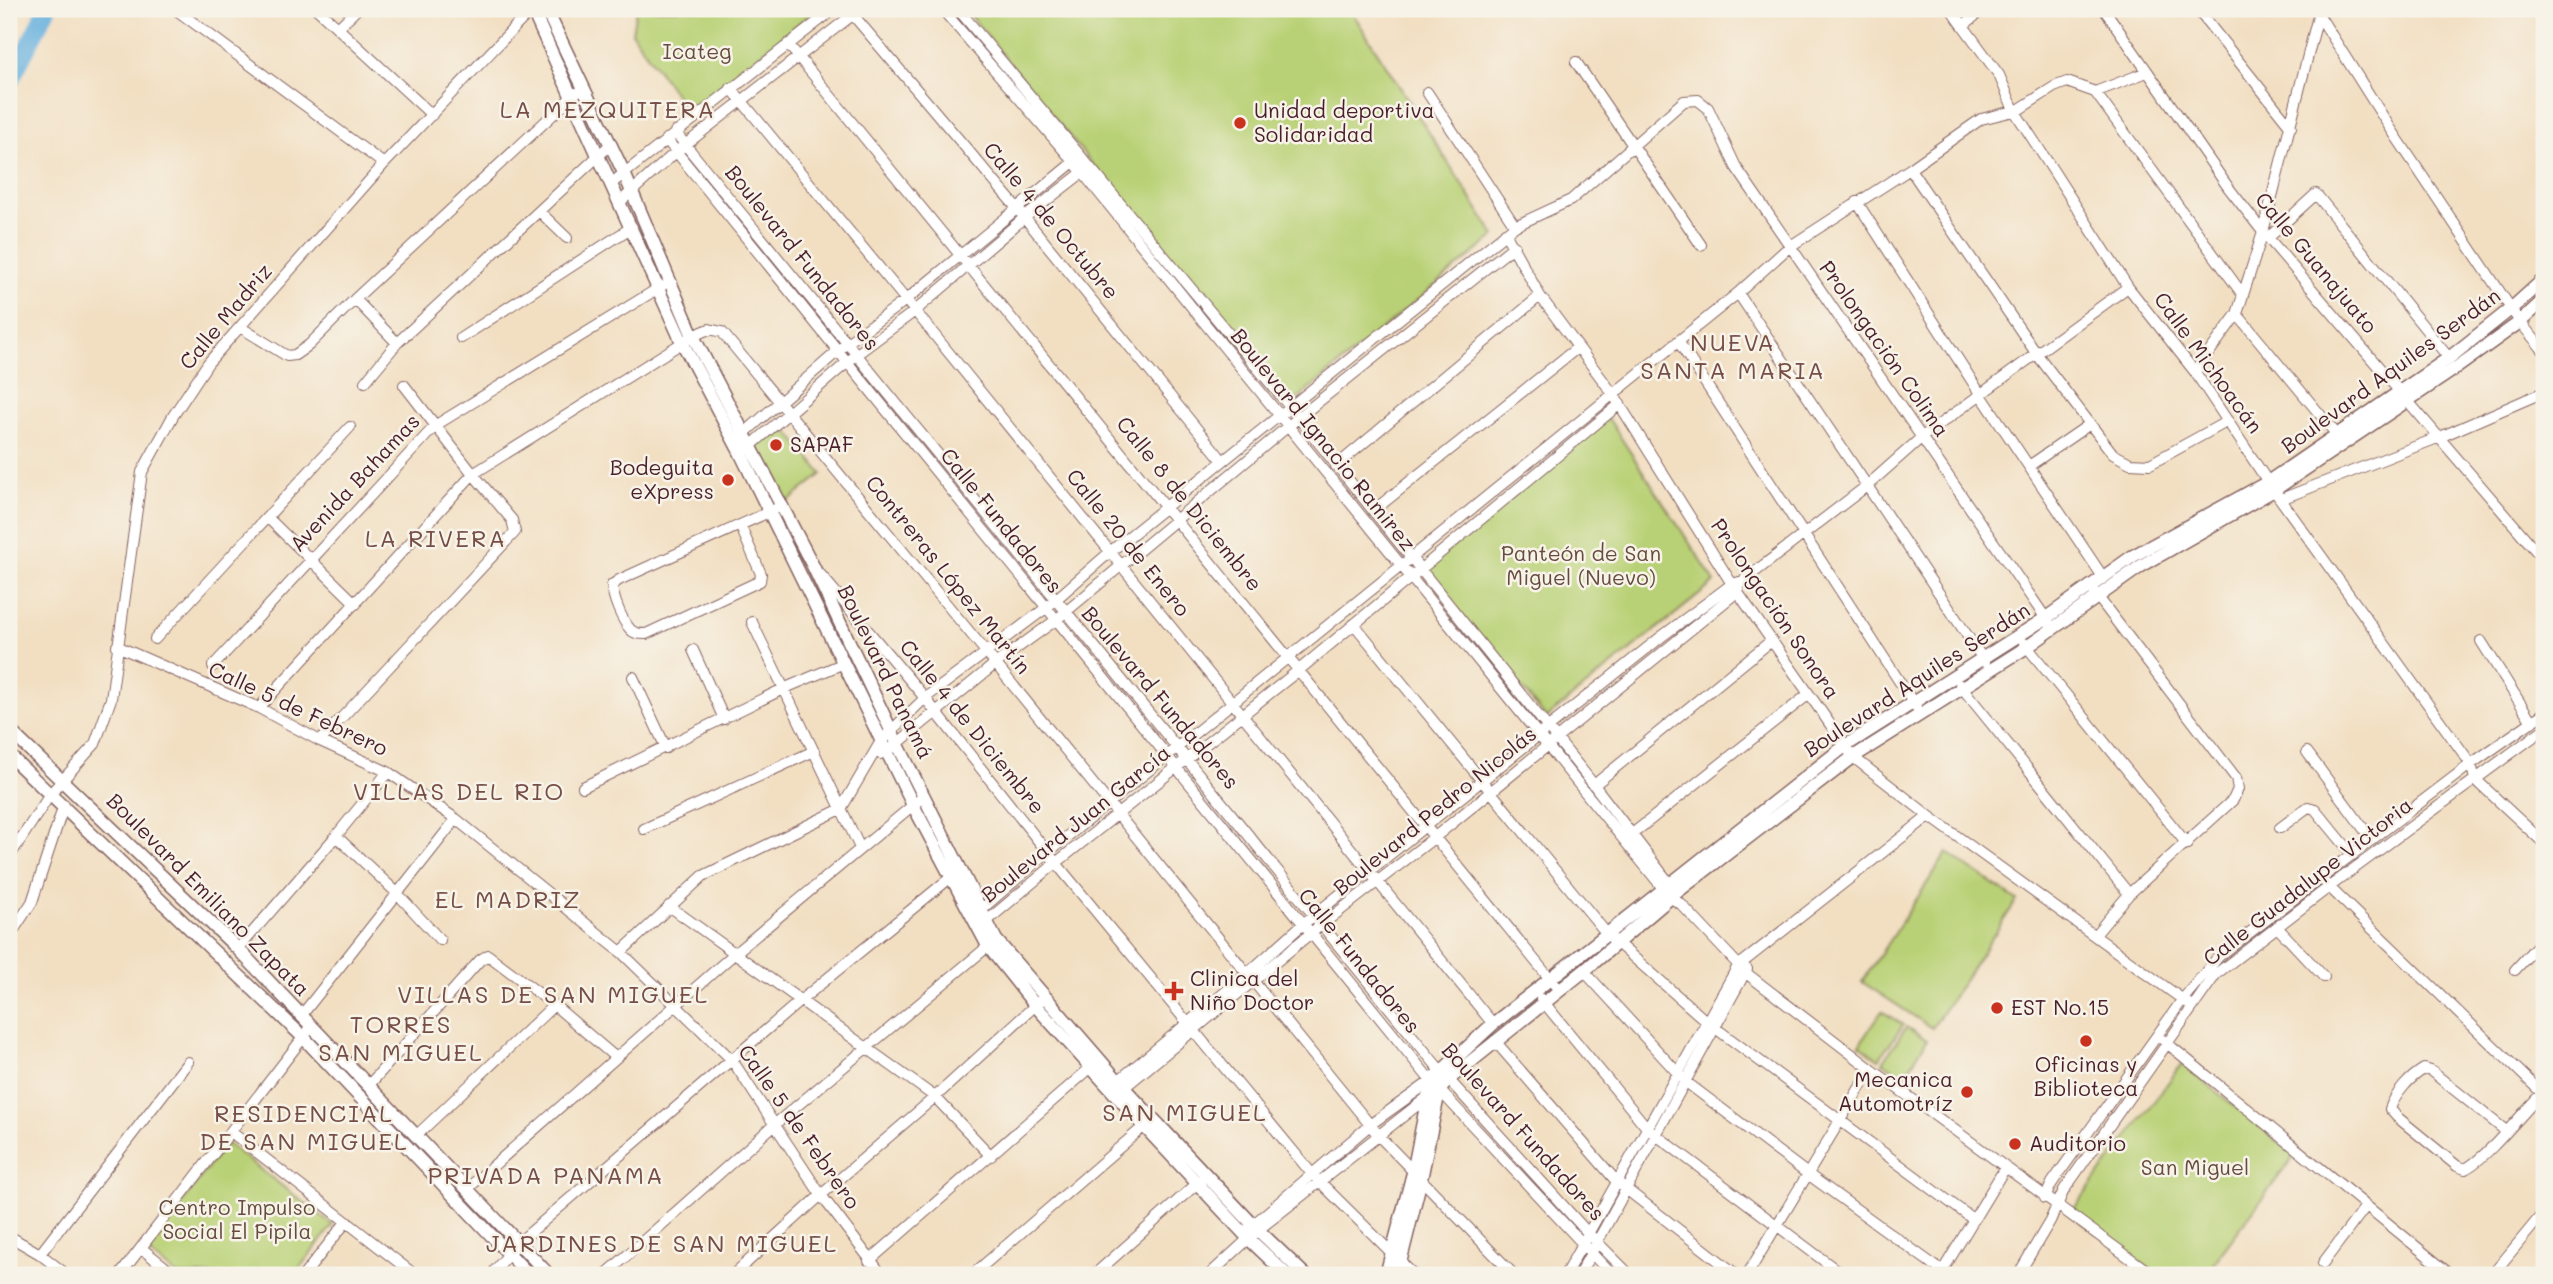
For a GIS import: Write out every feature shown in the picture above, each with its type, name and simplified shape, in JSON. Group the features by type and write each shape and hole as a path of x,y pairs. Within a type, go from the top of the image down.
{"street":[{"path":"175,9 384,164"},
{"path":"317,9 432,115"},
{"path":"338,28 357,9"},
{"name":"Calle Madriz","path":"9,857 51,793 95,744 111,699 142,472 173,416 208,363 384,164 532,9"},
{"name":"Boulevard Panamá","path":"532,9 632,227 657,289 687,339 742,444 782,506 813,566 892,730 889,745 913,804 955,873 992,943 1039,1001 1251,1232 1287,1275"},
{"name":"Boulevard Panamá","path":"546,9 624,173 669,282 687,339"},
{"path":"612,183 834,9"},
{"name":"Boulevard Ignacio Ramirez","path":"942,9 1087,169 1290,407 1594,785 1672,893"},
{"name":"Boulevard Ignacio Ramirez","path":"958,9 1077,158"},
{"name":"Calle Michoacán","path":"1951,9 2000,75 2014,110 2128,287 2195,372 2275,490 2471,764 2475,779"},
{"path":"1963,26 1983,9"},
{"name":"Calle Guanajuato","path":"2104,9 2228,187 2266,235 2544,561"},
{"path":"2197,9 2291,127"},
{"path":"620,202 676,152 853,11"},
{"name":"Calle 4 de Octubre","path":"853,11 1223,461"},
{"path":"2195,372 2236,314 2266,235 2318,11"},
{"path":"2318,11 2387,123 2520,322 2544,351"},
{"name":"Calle 8 de Diciembre","path":"788,44 1555,985"},
{"path":"1576,62 1701,245"},
{"path":"2095,92 2147,72"},
{"path":"2014,110 2067,82 2095,92 2243,295"},
{"path":"240,327 287,356 295,355 309,345 583,87"},
{"name":"Calle 20 de Enero","path":"732,88 1493,1024"},
{"path":"1427,92 1515,226"},
{"name":"Prolongación Colima","path":"1633,145 1684,101 1698,100 1708,108 1736,167 2049,624"},
{"name":"Boulevard Juan García","path":"980,918 1048,852 1411,560 1738,293 1789,247 1910,169 1981,119 2014,110"},
{"name":"Boulevard Fundadores","path":"670,136 685,145 1444,1074 1588,1233 1630,1275"},
{"name":"Calle Fundadores","path":"670,136 676,152 1435,1086"},
{"path":"365,383 397,343 610,145"},
{"path":"892,730 925,698 1046,608 1110,552 1168,508 1505,233 1571,200 1633,145"},
{"path":"742,444 781,402 847,343 906,300 1077,158"},
{"path":"742,444 791,413 856,354 915,311 1024,218 1087,169"},
{"name":"Boulevard Ignacio Ramirez","path":"1087,169 1288,428 1546,745 1672,893"},
{"path":"1910,169 2036,353 2113,454 2130,463 2150,464 2228,421"},
{"path":"2266,235 2316,194 2449,358"},
{"path":"1857,202 2102,577"},
{"path":"540,212 567,238"},
{"path":"461,338 632,227"},
{"name":"Prolongación Sonora","path":"1505,233 1540,296 1620,404 1734,588 1849,751 1929,816 2193,1007"},
{"path":"621,952 703,876 842,809 873,756 936,712 995,664 1065,613 1298,418 1514,246"},
{"name":"Boulevard Aquiles Serdán","path":"2095,593 2102,577 2133,556 2275,490 2337,435 2404,397 2512,309 2544,279"},
{"name":"Avenida Bahamas","path":"213,666 436,425 669,282"},
{"name":"Boulevard Pedro Nicolás","path":"1250,978 1322,926 1435,837 1734,588 1868,485 1922,437 2128,287"},
{"path":"1738,293 1991,670"},
{"path":"1336,466 1540,296"},
{"path":"355,299 397,343"},
{"name":"Boulevard Aquiles Serdán","path":"1849,751 1921,715 2027,647 2049,624 2095,593 2275,490 2404,397 2520,322 2544,300"},
{"path":"2236,314 2337,435"},
{"name":"Contreras López Martín","path":"687,339 709,329 722,332 791,413 1379,1136 1514,1275"},
{"path":"259,708 473,474 687,339"},
{"path":"1678,341 1921,715"},
{"path":"1373,511 1577,348"},
{"path":"320,741 515,532 512,520 404,386"},
{"path":"2275,490 2440,437 2544,392"},
{"name":"Boulevard Juan García","path":"980,918 1056,863 1299,670 1620,404"},
{"path":"2029,466 2090,424"},
{"path":"155,639 351,427"},
{"name":"Boulevard Panamá","path":"742,444 769,513 844,663 889,745 924,796 955,873"},
{"path":"740,524 761,574 760,581 646,634 637,634 630,630 612,595 612,585 740,524 782,506"},
{"path":"268,518 356,604"},
{"name":"Calle 4 de Diciembre","path":"813,566 925,698 1056,863 1320,1182"},
{"name":"Boulevard Pedro Nicolás","path":"1250,978 1303,924 1661,637 1734,588"},
{"path":"2095,593 2235,778 2238,789 2233,800 2129,894 2095,935"},
{"path":"752,622 860,848"},
{"path":"1354,624 1611,938 1706,1021 1973,1220"},
{"name":"Boulevard Aquiles Serdán","path":"1444,1074 1495,1041 1540,997 1611,938 1672,893 1913,701 2018,635 2049,624"},
{"path":"2018,635 2187,844"},
{"path":"1594,785 1771,640"},
{"path":"2481,641 2532,722"},
{"name":"Calle 5 de Febrero","path":"117,646 259,708 320,741 388,772 456,819 621,952 733,1060 821,1195 882,1275"},
{"path":"694,650 724,719"},
{"path":"583,787 783,688 844,663"},
{"path":"1954,676 2129,894"},
{"path":"633,677 666,748"},
{"path":"1631,835 1809,694"},
{"name":"Calle Guadalupe Victoria","path":"2045,1198 2052,1183 2157,1035 2219,956 2471,764 2544,713"},
{"name":"Calle Guadalupe Victoria","path":"2018,1275 2050,1222 2064,1190 2216,974 2544,729"},
{"name":"Boulevard Emiliano Zapata","path":"9,730 238,949 369,1085 467,1189 514,1249 529,1275"},
{"path":"643,829 814,751"},
{"path":"2306,752 2372,840"},
{"name":"Boulevard Emiliano Zapata","path":"9,755 303,1037 514,1249 549,1275"},
{"name":"Boulevard Emiliano Zapata","path":"9,765 25,770"},
{"path":"238,949 388,772"},
{"path":"2475,779 2544,844"},
{"path":"467,1189 734,954 924,796"},
{"path":"9,937 32,902 64,805"},
{"path":"2280,828 2308,807 2315,808 2353,855"},
{"path":"1579,1275 1626,1190 1678,1073 1706,1021 1750,959 1929,816"},
{"path":"301,1016 456,819"},
{"path":"336,836 396,892 440,940"},
{"path":"491,1275 514,1249 800,1001 955,873"},
{"path":"2320,877 2543,1094 2506,1131 2472,1165 2465,1169 2457,1166 2390,1109 2393,1100 2416,1074 2424,1069 2431,1071 2506,1131"},
{"path":"1672,893 1742,970 1871,1069 2153,1275"},
{"path":"669,906 935,1097 991,1156"},
{"path":"2277,927 2324,977"},
{"name":"Boulevard Aquiles Serdán","path":"1555,985 1584,971 1611,938"},
{"path":"2515,970 2544,938"},
{"path":"605,1275 774,1125 992,943"},
{"path":"369,1085 480,960 488,955 554,1005 615,1057"},
{"path":"1565,1275 1617,1182 1686,1082 1716,1028 1742,970"},
{"path":"1584,971 1686,1082 1941,1273 2005,1168"},
{"path":"1117,1088 1250,978"},
{"path":"1540,997 1652,1132 1843,1275"},
{"name":"Boulevard Aquiles Serdán","path":"1417,1176 1426,1098 1444,1074 1493,1024 1540,997"},
{"path":"733,1275 935,1097 1039,1001"},
{"path":"416,1136 554,1005"},
{"path":"120,1275 312,1026"},
{"path":"2157,1035 2451,1275"},
{"path":"1495,1041 1617,1182 1737,1275"},
{"path":"40,1254 188,1062"},
{"path":"869,1261 1095,1064"},
{"path":"1748,1275 1871,1069"},
{"path":"1209,1275 1311,1174 1371,1124 1435,1086"},
{"name":"Boulevard Aquiles Serdán","path":"1386,1275 1396,1257 1417,1176 1435,1086"},
{"name":"Boulevard Fundadores","path":"1435,1086 1581,1245 1612,1275"},
{"path":"1251,1232 1320,1182 1426,1098"},
{"path":"972,1275 1148,1122"},
{"path":"231,1132 415,1275"},
{"path":"1098,1274 1201,1179"},
{"path":"1320,1182 1414,1275"},
{"path":"2323,1263 2366,1206"},
{"path":"2492,1275 2544,1212"},
{"path":"304,1275 346,1222"},
{"name":"Boulevard Panamá","path":"1251,1232 1305,1275"},
{"path":"9,1236 40,1254 67,1275"},
{"path":"141,1248 176,1275"},
{"name":"Boulevard Aquiles Serdán","path":"1396,1257 1396,1275"}],"green space":[{"name":"Icateg","path":"636,9 816,9 689,114 632,33"},
{"name":"Unidad deportiva Solidaridad","path":"965,9 1350,9 1495,236 1290,405"},
{"name":"Panteón de San Miguel (Nuevo)","path":"1608,418 1715,582 1546,718 1424,570"},
{"path":"783,425 822,474 784,505 756,449"},
{"path":"1947,853 2017,900 1932,1028 1862,982"},
{"path":"1882,1011 1903,1025 1879,1059 1859,1045"},
{"path":"1906,1027 1927,1040 1904,1076 1883,1062"},
{"name":"San Miguel","path":"2182,1064 2295,1155 2205,1275 2158,1275 2070,1214"},
{"name":"Centro Impulso Social El Pipila","path":"226,1143 333,1225 294,1275 177,1275 146,1251"}],"waterway":[{"path":"9,83 47,9"}],"place":[{"name":"Unidad deportiva Solidaridad","path":"1240,123"},
{"name":"SAPAF","path":"776,445"},
{"name":"Bodeguita eXpress","path":"728,480"},
{"name":"Clinica del Niño Doctor","path":"1174,991"},
{"name":"EST No.15","path":"1997,1008"},
{"name":"Oficinas y Biblioteca","path":"2086,1041"},
{"name":"Mecanica Automotríz","path":"1967,1092"},
{"name":"Auditorio","path":"2015,1144"}],"district":[{"name":"LA MEZQUITERA","path":"608,110"},
{"name":"NUEVA SANTA MARIA","path":"1733,357"},
{"name":"LA RIVERA","path":"436,539"},
{"name":"VILLAS DEL RIO","path":"459,792"},
{"name":"EL MADRIZ","path":"508,900"},
{"name":"VILLAS DE SAN MIGUEL","path":"553,995"},
{"name":"TORRES SAN MIGUEL","path":"401,1039"},
{"name":"SAN MIGUEL","path":"1185,1113"},
{"name":"RESIDENCIAL DE SAN MIGUEL","path":"304,1128"},
{"name":"PRIVADA PANAMA","path":"546,1176"},
{"name":"JARDINES DE SAN MIGUEL","path":"662,1244"}]}
